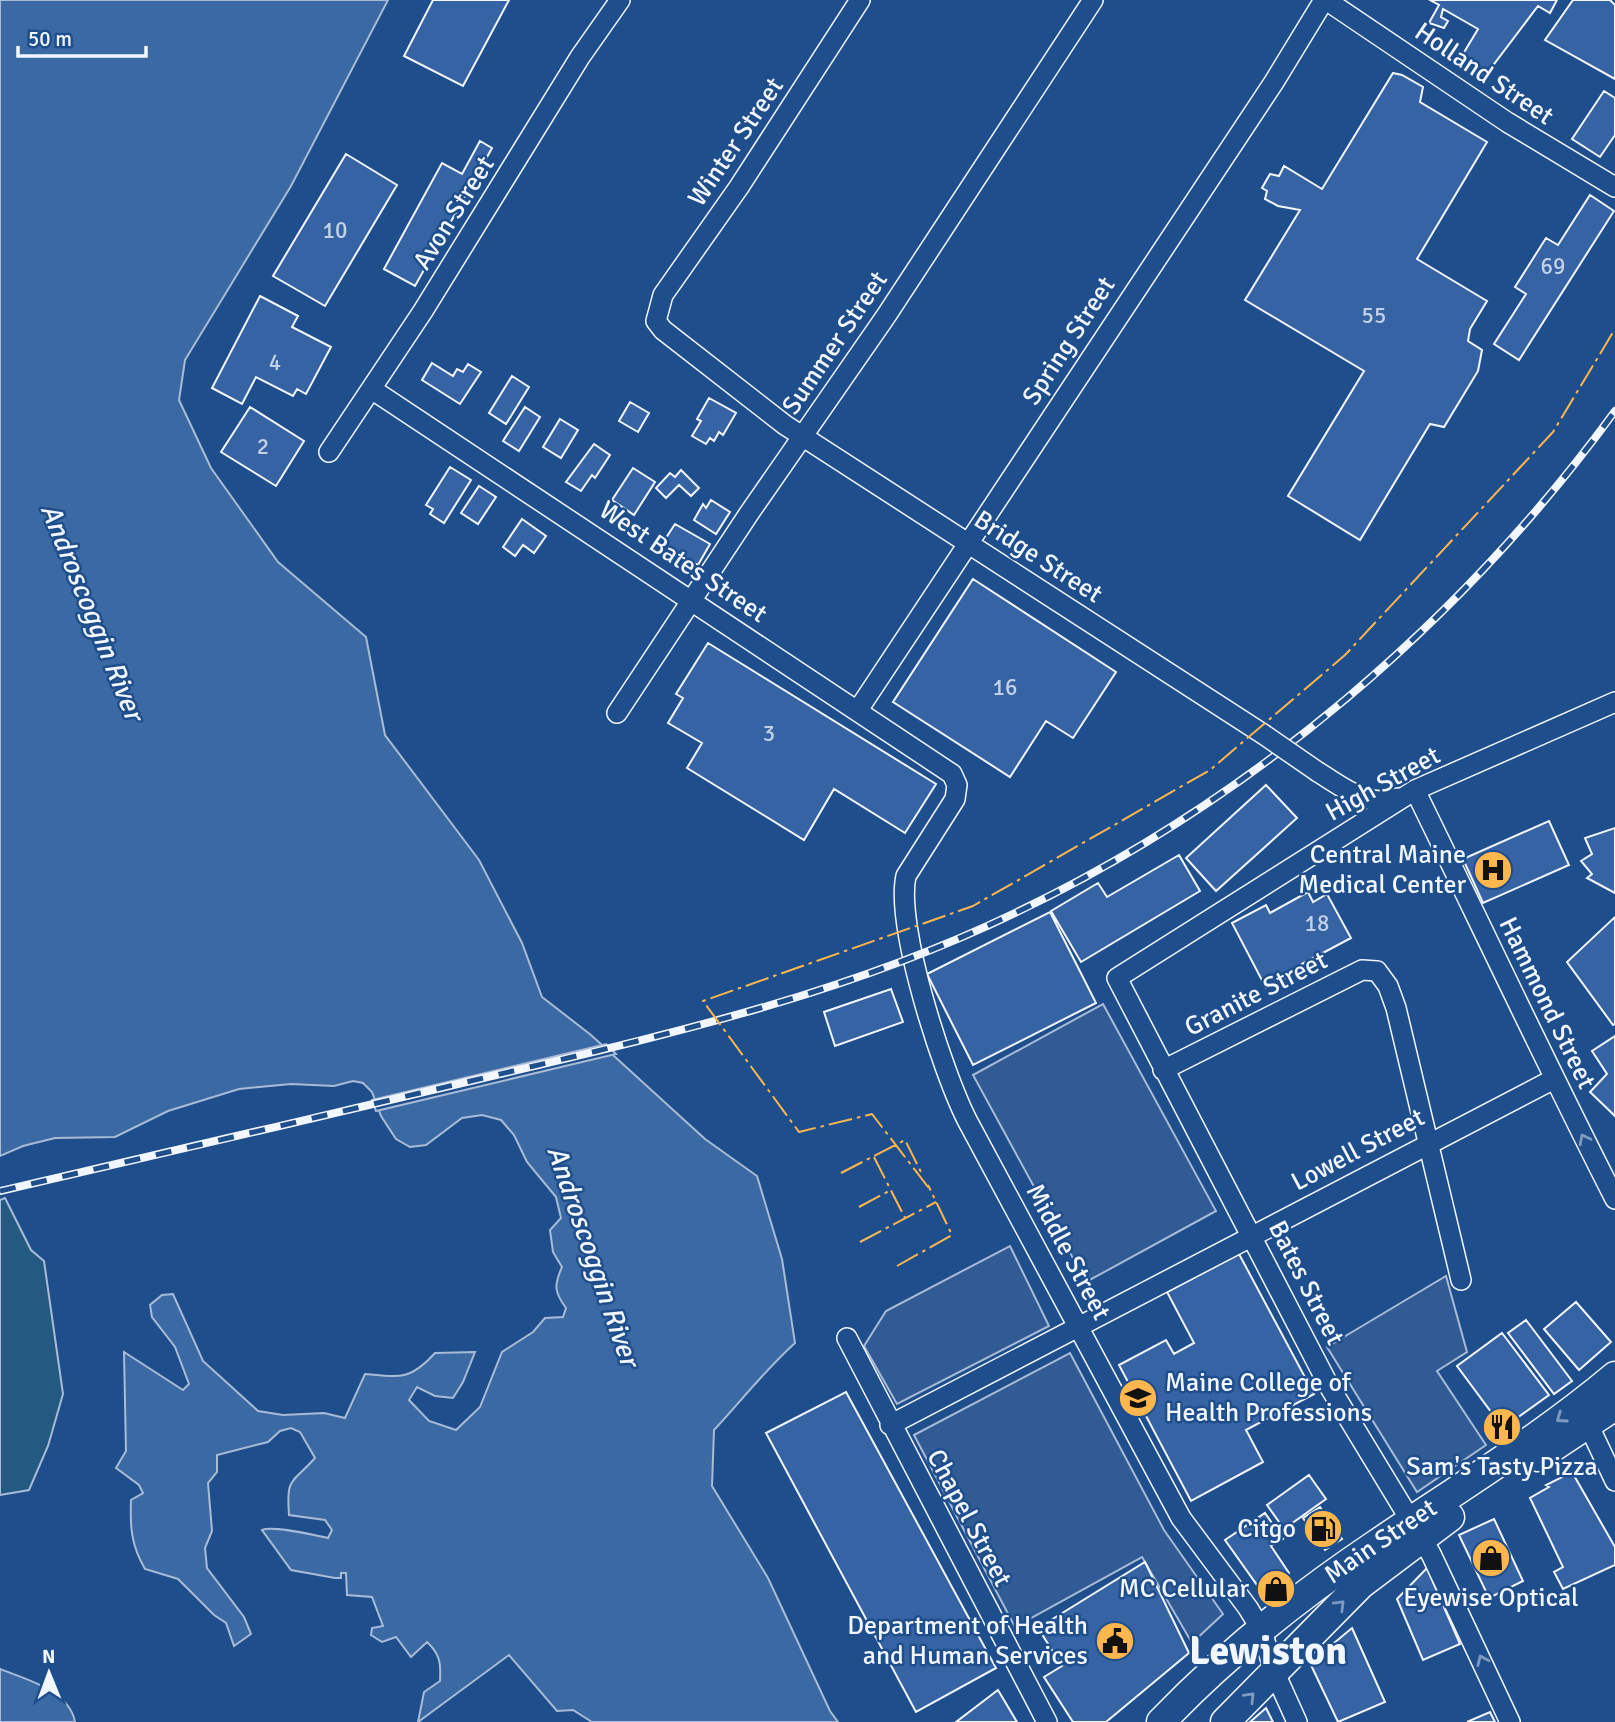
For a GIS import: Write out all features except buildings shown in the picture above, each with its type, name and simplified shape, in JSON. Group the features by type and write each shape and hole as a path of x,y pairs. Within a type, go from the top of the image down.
{"highway":[{"name":"Main Street","path":"1225,1722 1417,1529 1615,1376"},
{"name":"Main Street","path":"1172,1717 1262,1631 1346,1566 1417,1529 1615,1406"}],"street":[{"name":"Avon Street","path":"329,453 373,390 580,57 620,0"},
{"name":"Winter Street","path":"657,313 659,303 679,271 746,178 860,0"},
{"name":"Summer Street","path":"617,713 1093,0"},
{"name":"Holland Street","path":"1325,0 1507,122 1615,187"},
{"name":"Spring Street","path":"858,710 1274,82 1325,0"},
{"name":"Bridge Street","path":"657,313 656,321 663,330 803,437 1318,772 1355,795 1376,802 1395,799 1415,790"},
{"name":"West Bates Street","path":"373,390 941,764 952,774 957,785"},
{"name":"High Street","path":"1117,978 1415,790 1615,702"},
{"name":"Middle Street","path":"957,785 952,805 906,876 904,887 908,929 933,1034 951,1088 1181,1518 1262,1631 1274,1671 1297,1722"},
{"name":"Hammond Street","path":"1415,790 1615,1199"},
{"name":"Granite Street","path":"1163,1070 1362,970 1373,970 1384,978 1396,1008 1430,1142"},
{"name":"Bates Street","path":"1117,978 1329,1386 1417,1529 1457,1606 1510,1722"},
{"name":"Lowell Street","path":"890,1425 1251,1234 1554,1079"},
{"path":"1430,1142 1461,1280"},
{"name":"Chapel Street","path":"847,1338 1047,1722"},
{"path":"1588,1424 1615,1481"}],"shaded area":[{"path":"1103,1004 1216,1211 1086,1282 973,1075"},
{"path":"5,1198 31,1250 44,1261 63,1394 48,1446 29,1490 0,1495 0,1200"},
{"path":"1010,1246 1049,1326 897,1404 864,1346 886,1311"},
{"path":"1446,1276 1467,1352 1437,1371 1486,1445 1417,1492 1327,1347"},
{"path":"1070,1353 1164,1530 1223,1614 1192,1643 1142,1557 1015,1627 914,1435"}],"water":[{"name":"Androscoggin River","path":"0,0 388,0 291,186 185,360 179,400 211,468 278,562 366,637 385,735 479,860 522,943 542,997 591,1035 705,1139 757,1176 782,1259 795,1343 714,1430 712,1486 768,1578 830,1711 838,1722 592,1722 573,1710 557,1711 509,1655 418,1722 424,1692 440,1681 439,1659 431,1646 427,1642 411,1657 396,1637 382,1642 371,1635 372,1628 383,1626 372,1597 347,1595 346,1573 341,1573 341,1578 335,1578 291,1570 262,1530 283,1530 328,1538 332,1530 325,1520 289,1515 292,1482 315,1458 300,1432 291,1428 280,1431 268,1442 217,1455 217,1472 208,1483 212,1531 205,1548 207,1568 244,1617 251,1634 234,1646 226,1623 214,1615 178,1579 145,1569 140,1560 132,1536 131,1500 143,1493 139,1485 116,1468 126,1451 124,1352 183,1390 189,1384 175,1347 152,1317 150,1305 162,1295 173,1294 203,1361 258,1411 283,1415 324,1413 345,1418 365,1374 403,1375 418,1369 435,1353 475,1352 463,1382 453,1398 435,1396 417,1387 409,1400 429,1421 456,1430 480,1407 502,1352 533,1332 545,1318 563,1317 566,1308 556,1288 562,1267 553,1252 550,1230 561,1218 556,1197 527,1162 514,1135 501,1120 482,1115 462,1118 426,1145 410,1147 396,1139 381,1116 372,1092 363,1083 353,1081 334,1086 291,1084 239,1089 168,1111 115,1137 55,1138 23,1146 0,1156"},
{"path":"0,1669 56,1694 65,1702 75,1722 0,1722"}],"pier":[{"path":"606,1044 616,1054 376,1111 372,1100"}],"railway":[{"path":"0,1191 696,1026 827,988 955,940 1017,912 1104,867 1188,816 1269,759 1347,698 1420,632 1490,562 1555,488 1615,411"}],"power":[{"path":"928,1187 872,1114 799,1132 703,1001 973,906 1210,770 1345,655 1553,432 1615,329"},
{"path":"841,1173 905,1140 923,1176"},
{"path":"874,1157 905,1218"},
{"path":"897,1266 952,1235 928,1185"},
{"path":"859,1207 891,1190"},
{"path":"860,1242 936,1202"}],"place":[{"name":"Central Maine Medical Center","path":"1493,870"},
{"name":"Maine College of Health Professions","path":"1138,1398"},
{"name":"Sam's Tasty Pizza","path":"1502,1427"},
{"name":"Citgo","path":"1323,1529"},
{"name":"Eyewise Optical","path":"1491,1558"},
{"name":"MC Cellular","path":"1276,1589"},
{"name":"Department of Health and Human Services","path":"1115,1641"}],"district":[{"name":"Lewiston","path":"1268,1651"}]}
